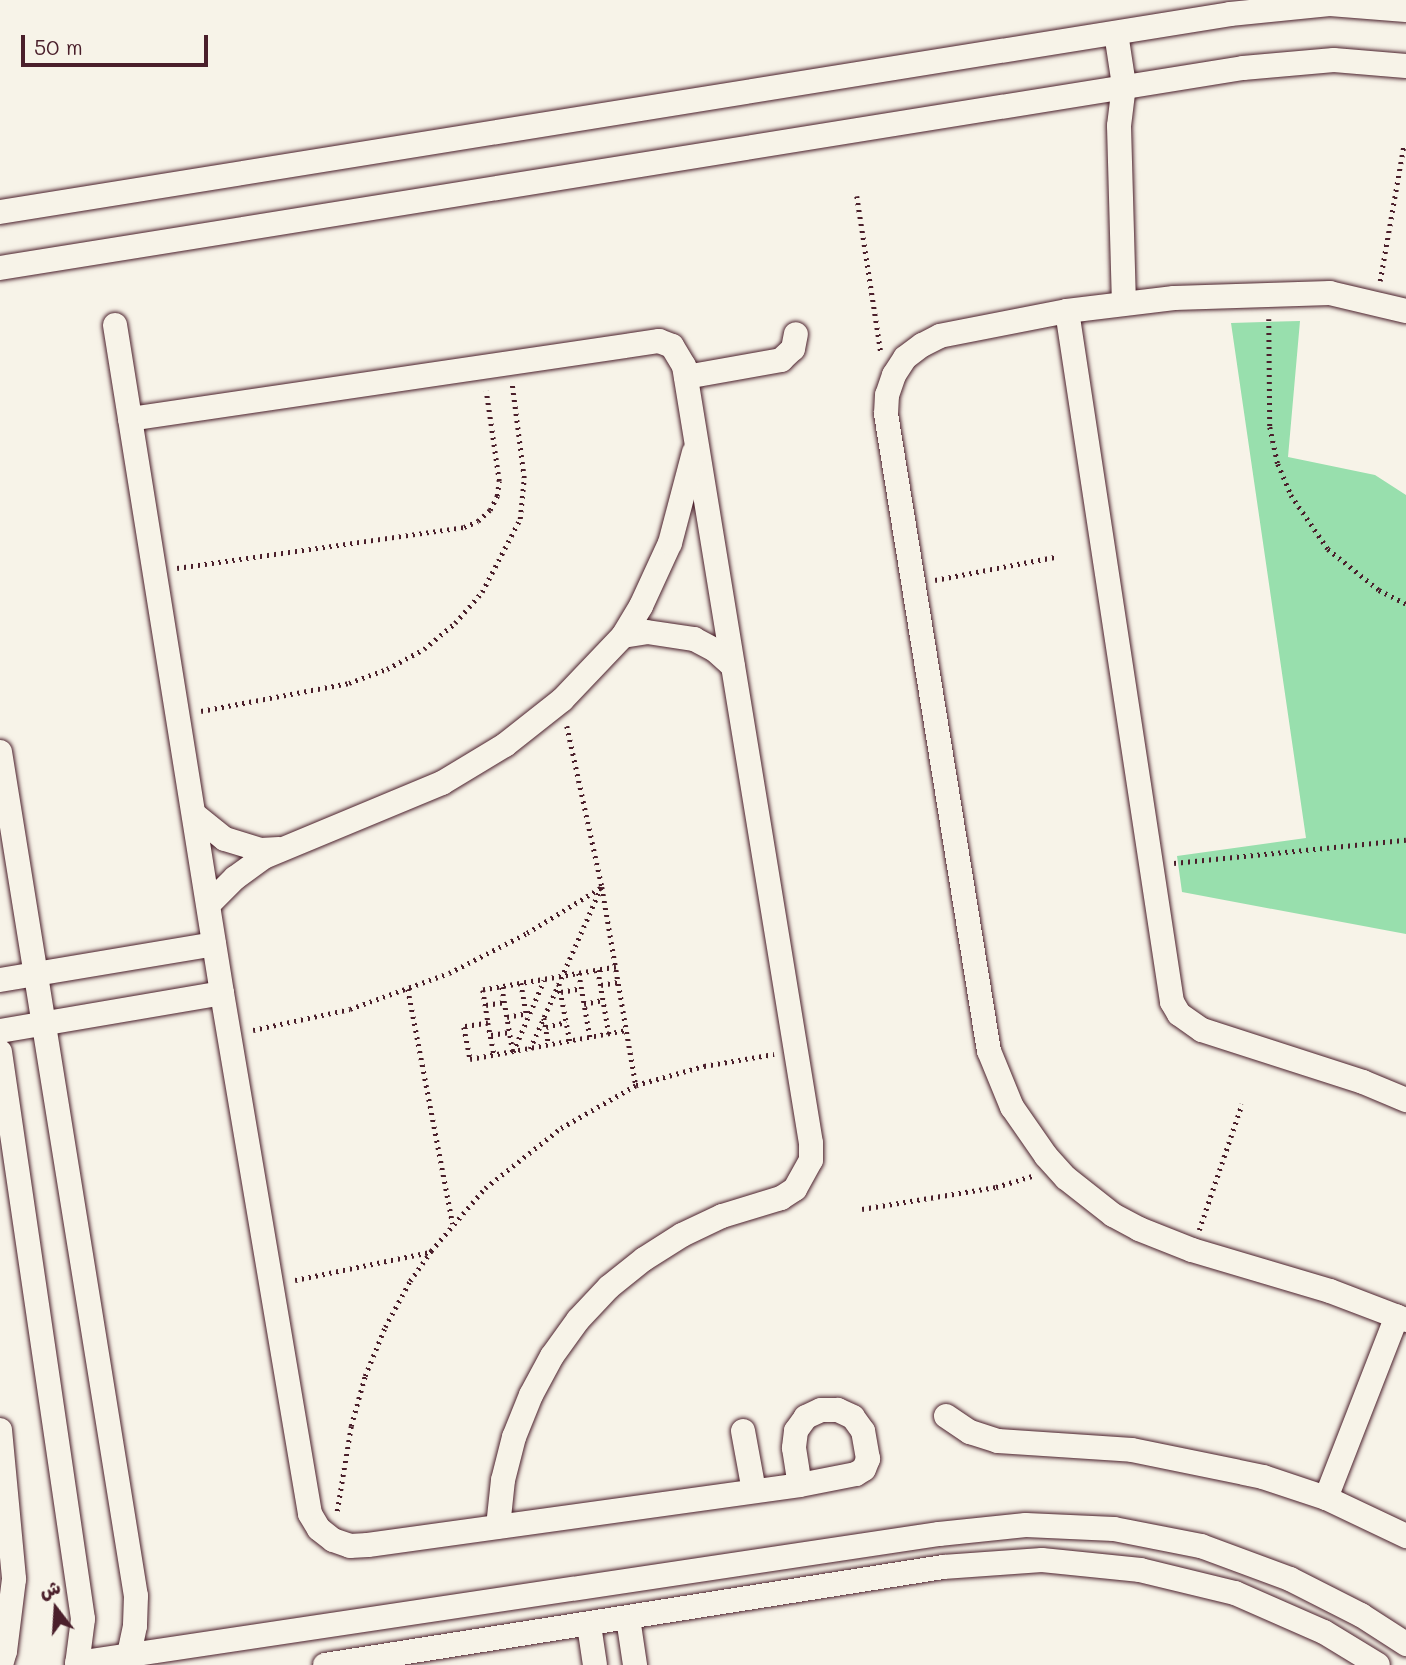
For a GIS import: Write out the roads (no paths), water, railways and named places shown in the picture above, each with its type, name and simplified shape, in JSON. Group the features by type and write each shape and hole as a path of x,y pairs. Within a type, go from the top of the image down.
{"street":[{"path":"0,212 1280,7 1330,4 1406,10"},
{"path":"1116,33 1124,85 1119,126 1124,302"},
{"path":"0,268 1124,85 1289,62 1334,60 1406,66"},
{"path":"1326,1498 1402,1318 1294,1279 1192,1250 1139,1229 1113,1215 1057,1168 1012,1107 989,1051 886,414 887,395 894,375 905,358 940,336 1068,311 1124,302 1331,293 1406,311"},
{"path":"1068,311 1168,988 1175,1008 1189,1024 1406,1100"},
{"path":"115,325 222,993 310,1514 319,1529 333,1540 350,1546 368,1545 800,1485"},
{"path":"686,377 781,360 793,349 796,334"},
{"path":"130,419 659,341 672,346 680,355 697,441 811,1143 811,1160 796,1189 781,1198 722,1216 644,1259 609,1287 578,1320 552,1356 522,1416 503,1480 498,1527"},
{"path":"209,904 234,878 280,849 398,804 442,783 505,745 562,700 623,636 656,575 670,543 697,441"},
{"path":"623,636 647,632 694,639 733,666"},
{"path":"0,752 136,1596 129,1660"},
{"path":"195,816 209,829 233,843 261,849 280,849"},
{"path":"0,980 214,944"},
{"path":"0,1031 222,993"},
{"path":"0,1052 83,1619 77,1664 129,1660 939,1534 1026,1525 1114,1529 1201,1546 1290,1579 1361,1615 1406,1644"},
{"path":"946,1416 970,1432 998,1441 1145,1452 1263,1477 1326,1498 1406,1536"},
{"path":"0,1430 14,1579 1,1665"},
{"path":"743,1431 754,1491"},
{"path":"939,1534 943,1567"},
{"path":"325,1665 943,1567 1042,1560 1092,1563 1189,1579 1235,1593 1324,1632 1378,1665"},
{"path":"628,1618 635,1665"},
{"path":"589,1625 595,1665"}]}
